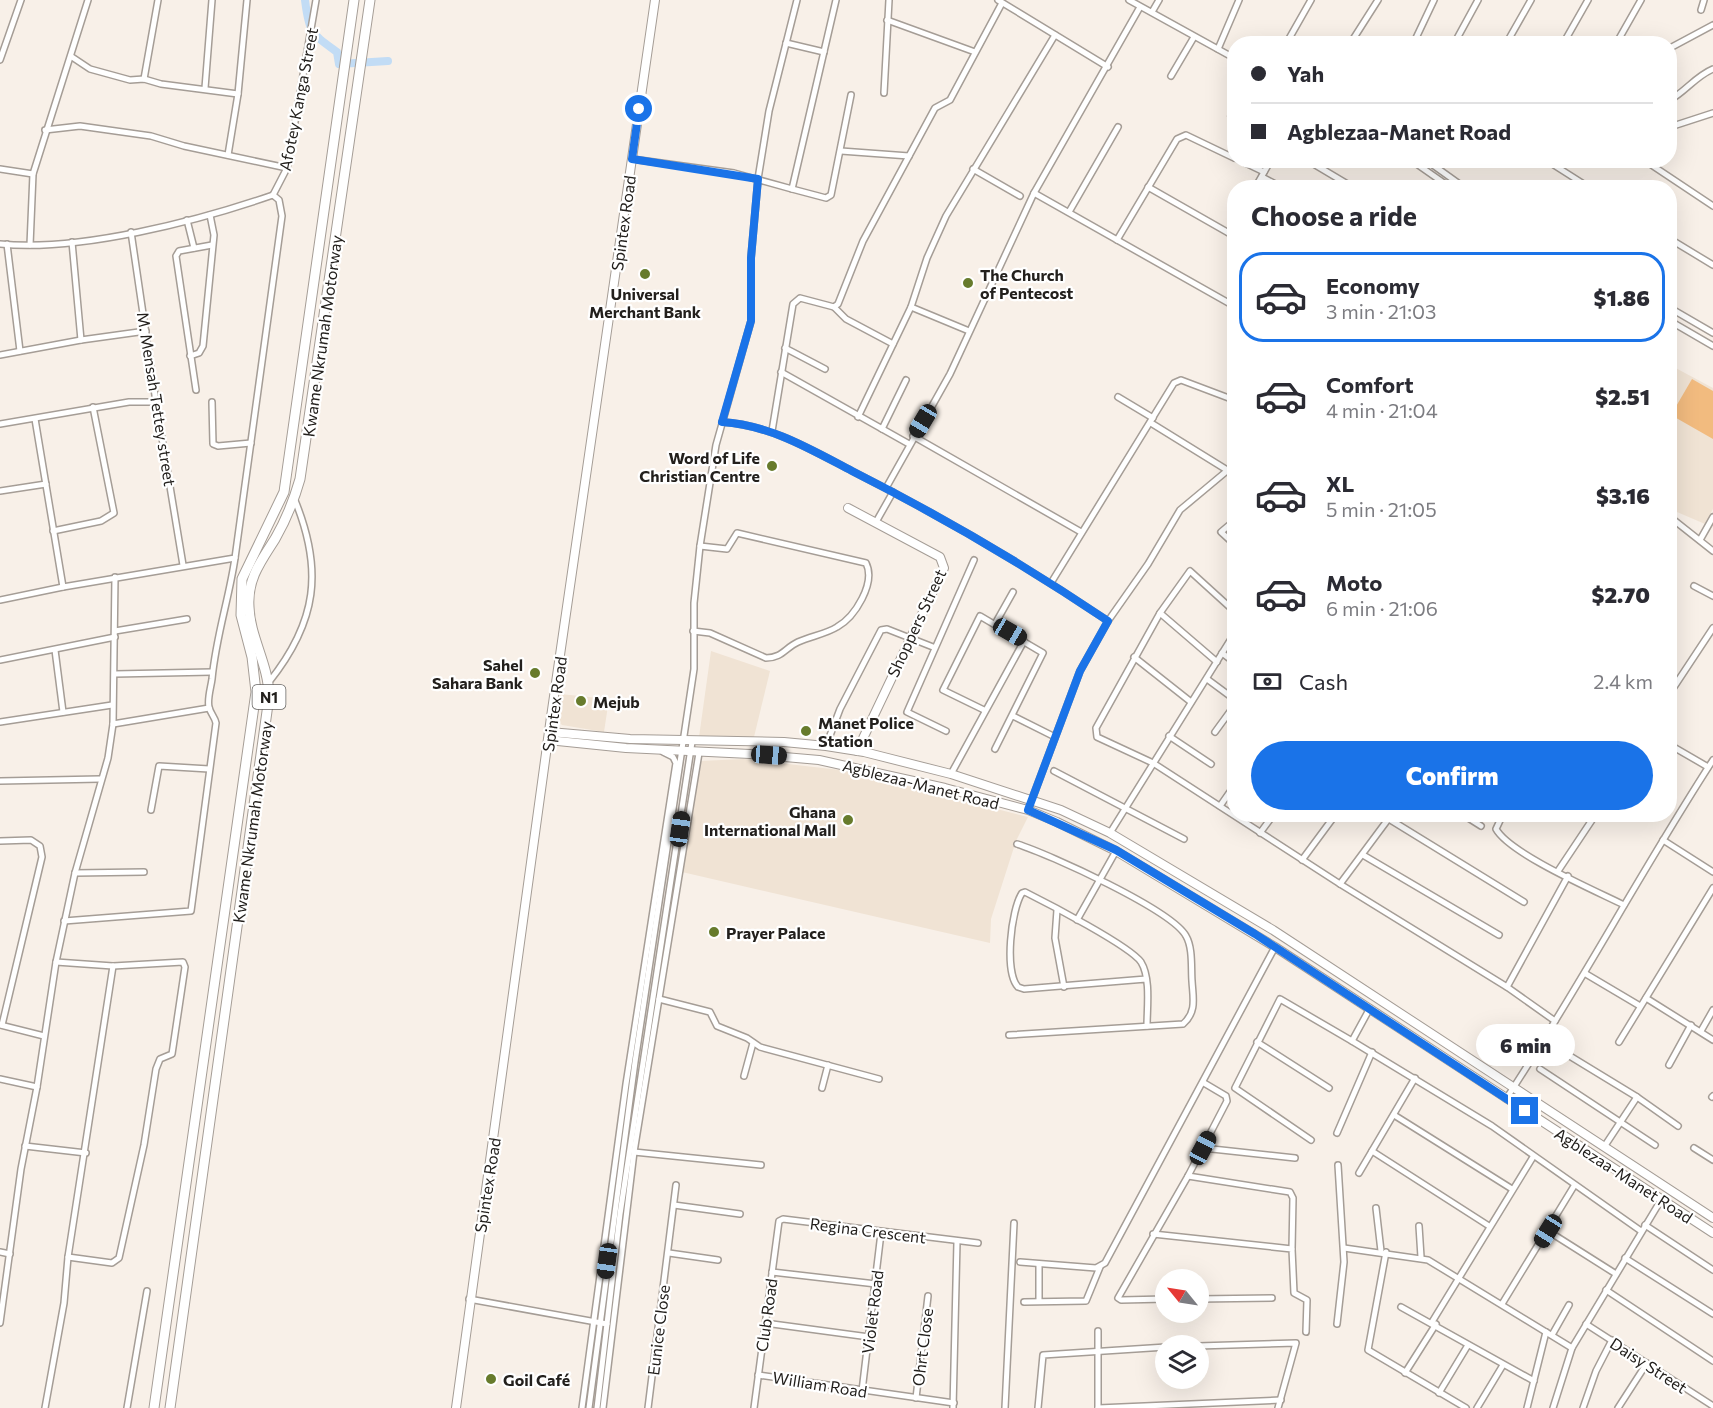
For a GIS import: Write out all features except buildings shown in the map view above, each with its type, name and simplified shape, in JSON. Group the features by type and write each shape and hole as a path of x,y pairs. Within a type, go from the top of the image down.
{"highway":[{"name":"Kwame Nkrumah Motorway","path":"154,1408 256,692 255,676 241,615 242,579 249,561 268,530 284,492 354,0"},
{"name":"Kwame Nkrumah Motorway","path":"170,1408 255,807 269,682 250,622 249,590 254,573 294,498 300,479 370,0"}],"main road":[{"name":"Spintex Road","path":"456,1408 469,1299 551,717 655,0"},
{"name":"Shoppers Street","path":"848,508 940,557 944,568 909,637 857,751"},
{"path":"551,717 569,734"},
{"name":"Agblezaa-Manet Road","path":"549,736 569,734 692,742 784,742 826,746 857,751 951,774 1033,799 1110,833 1273,930 1713,1218"},
{"name":"Agblezaa-Manet Road","path":"549,736 563,742 696,755 788,756 828,762 1028,810 1116,850 1275,946 1713,1233"},
{"path":"679,752 680,741"},
{"path":"548,750 563,742"},
{"path":"696,755 704,742"}],"street":[{"path":"0,60 21,0"},
{"path":"30,245 33,174 63,74 72,57 88,0"},
{"path":"144,79 158,0"},
{"path":"205,88 212,0"},
{"path":"228,155 238,94 247,0"},
{"name":"Afotey Kanga Street","path":"273,195 286,168 316,0"},
{"path":"680,741 696,653 693,631 700,546 722,422 751,321 751,258 758,179 769,111 797,0"},
{"path":"792,189 836,0"},
{"path":"884,93 889,0"},
{"path":"1129,0 1227,54"},
{"path":"1152,12 1159,0"},
{"path":"1218,49 1239,0"},
{"path":"1291,36 1311,0"},
{"path":"1357,36 1378,0"},
{"path":"1417,36 1434,0"},
{"path":"1458,36 1478,0"},
{"path":"1511,36 1531,0"},
{"path":"1568,36 1588,0"},
{"path":"1621,36 1641,0"},
{"path":"1701,10 1704,0"},
{"path":"834,307 838,304 863,241 935,108 950,100 1000,1 1108,67"},
{"path":"886,488 950,374 1034,193 1108,67 1140,6"},
{"path":"887,20 975,52"},
{"path":"1677,44 1713,25"},
{"path":"858,417 911,307 927,258 946,216 1055,35"},
{"path":"1171,76 1194,37"},
{"path":"786,43 824,52"},
{"path":"72,57 100,73 130,80 144,79 161,84 238,94"},
{"path":"1677,96 1685,92 1699,75 1713,69"},
{"path":"632,159 758,179 829,197 841,151 851,95"},
{"path":"1677,125 1713,112"},
{"path":"45,130 80,126 151,136 286,168"},
{"path":"1068,212 1118,127"},
{"path":"1118,240 1178,139 1182,136 1227,155"},
{"path":"841,151 909,156"},
{"path":"1252,168 1271,180"},
{"path":"1260,180 1267,168"},
{"path":"1320,168 1341,180"},
{"path":"1423,168 1440,180"},
{"path":"1437,168 1454,180"},
{"path":"1559,168 1578,180"},
{"path":"1656,168 1674,180"},
{"path":"0,169 33,174"},
{"path":"973,169 1020,196"},
{"path":"1677,182 1713,206"},
{"path":"1148,187 1227,231"},
{"path":"1034,193 1227,302"},
{"path":"0,244 30,245 72,242 131,232 210,215 273,195 279,200 282,216 232,588 226,596 212,672 209,708 216,723 191,911 64,921"},
{"path":"190,356 199,353 203,346 213,228 210,215"},
{"path":"187,220 194,248"},
{"name":"M. Mensah Tettey street","path":"131,232 183,566"},
{"path":"72,242 81,340"},
{"path":"1677,243 1713,265"},
{"path":"7,244 20,351"},
{"path":"196,390 176,256 179,251 212,244"},
{"path":"772,431 795,301 800,298 834,307 846,319 893,344"},
{"path":"911,307 969,331"},
{"path":"1677,312 1713,333"},
{"path":"1677,325 1713,346"},
{"path":"0,355 146,331"},
{"path":"785,348 825,369"},
{"path":"781,372 909,444"},
{"path":"882,429 906,380"},
{"path":"1051,583 1177,381 1227,398"},
{"path":"1028,810 1080,671 1108,621 1148,564 1179,510 1227,470 1118,398"},
{"path":"0,424 93,407 129,402 156,402"},
{"path":"212,402 213,444 218,446 251,443"},
{"path":"53,531 101,521 114,513 93,407"},
{"path":"35,419 63,587"},
{"path":"722,422 742,423 772,431 886,488 958,526 1108,621"},
{"path":"914,436 1082,532"},
{"path":"0,491 46,484"},
{"path":"876,522 893,492"},
{"path":"269,682 298,639 306,622 312,596 310,552 294,498"},
{"path":"1700,540 1713,517"},
{"path":"1677,523 1713,551"},
{"path":"1227,526 1221,532 1227,538"},
{"path":"693,631 710,633 766,658 774,658 782,655 794,644 836,628 846,620 854,612 869,582 866,563 762,538 737,533 727,549 700,546"},
{"path":"0,600 115,577 235,558"},
{"path":"946,731 907,712 933,647 974,560"},
{"path":"1227,605 1190,571 1160,613 1134,657 1095,733 1101,739 1153,763 1227,811"},
{"path":"0,1323 25,1146 37,1087 56,962 75,873 100,779 108,758 113,724 115,674 115,577"},
{"path":"1694,586 1713,596"},
{"path":"232,588 240,596"},
{"path":"995,624 1012,592"},
{"path":"1160,613 1217,662"},
{"path":"984,710 943,690 980,616 1043,653 1013,716 994,749"},
{"path":"0,660 55,650 115,634 187,619"},
{"path":"1677,682 1713,628"},
{"path":"826,746 840,709 879,633 887,629 933,647"},
{"path":"951,774 984,710 1024,641"},
{"path":"1110,833 1124,806 1227,645"},
{"path":"55,650 63,712"},
{"path":"1222,653 1227,657"},
{"path":"1134,657 1191,702"},
{"path":"115,674 212,672"},
{"path":"1207,679 1227,694"},
{"path":"0,722 112,705"},
{"path":"113,724 209,708"},
{"path":"1013,716 1055,737"},
{"path":"1215,732 1227,716"},
{"path":"1169,736 1211,764"},
{"path":"604,1408 634,1152 696,755 692,742"},
{"path":"1677,749 1708,767"},
{"path":"589,1408 595,1322 676,763 674,757 662,751"},
{"path":"582,1408 682,761 679,752"},
{"path":"682,761 696,755"},
{"path":"597,1408 620,1214 696,755"},
{"path":"1677,817 1713,760"},
{"path":"151,810 159,766 209,769"},
{"path":"1054,771 1184,839"},
{"path":"0,781 100,779"},
{"path":"1220,806 1227,796"},
{"path":"1244,822 1507,987 1556,1021"},
{"path":"1260,833 1268,822"},
{"path":"1302,860 1330,822"},
{"path":"1341,884 1386,822"},
{"path":"1398,822 1524,903"},
{"path":"1475,822 1481,826"},
{"path":"1499,822 1496,829 1498,833 1518,848 1624,905"},
{"path":"1558,871 1591,822"},
{"path":"1506,1099 1586,974 1674,822"},
{"path":"0,841 31,840 40,846 42,857 1,1025 44,1036"},
{"path":"1663,840 1713,872"},
{"path":"1009,1035 1183,1024 1190,1017 1194,1006 1188,941 1185,933 1172,922 1100,880 1043,853 1017,844"},
{"path":"1077,920 1116,850"},
{"path":"1362,855 1499,934"},
{"path":"75,873 144,872"},
{"path":"1507,987 1568,876"},
{"path":"1619,1042 1713,888"},
{"path":"1146,979 1024,989 1013,981 1011,974 1012,926 1022,893 1025,892 1077,920 1141,962 1146,979 1147,1026"},
{"path":"1057,910 1055,938 1064,987"},
{"path":"1024,1302 1086,1301 1100,1267 1204,1083 1275,946"},
{"path":"56,962 113,966 183,962 179,1020 172,1054 160,1059 156,1069 144,1145 119,1258 112,1263 68,1257"},
{"path":"45,1408 64,1303 68,1257 86,1153 113,966"},
{"path":"1586,974 1640,1006"},
{"path":"1311,1140 1235,1090 1257,1042 1278,1002 1283,998 1518,1143 1533,1157 1641,1231"},
{"path":"1646,998 1713,1040"},
{"path":"659,999 710,1012 717,1026 747,1038 753,1043 879,1079"},
{"path":"1352,1041 1370,1008"},
{"path":"1701,1031 1713,1010"},
{"path":"1669,1065 1691,1025"},
{"path":"1257,1042 1329,1088"},
{"path":"744,1077 753,1043"},
{"path":"1555,1047 1637,1096 1678,1126"},
{"path":"1337,1133 1372,1052"},
{"path":"822,1088 828,1065"},
{"path":"1539,1069 1655,1145"},
{"path":"1359,1173 1415,1078"},
{"path":"0,1079 37,1087"},
{"path":"1155,1299 1121,1300 1118,1298 1188,1176 1228,1097 1204,1083"},
{"path":"1604,1147 1637,1096"},
{"path":"1394,1115 1512,1189"},
{"path":"25,1146 86,1153"},
{"path":"1203,1148 1295,1158"},
{"path":"1694,1148 1713,1160"},
{"path":"1372,1151 1489,1226"},
{"path":"634,1152 761,1165"},
{"path":"1405,1373 1489,1226 1533,1157"},
{"path":"1337,1324 1344,1248 1338,1165"},
{"path":"1188,1176 1290,1192 1293,1198 1294,1293 1307,1300 1306,1332"},
{"name":"Eunice Close","path":"648,1408 676,1185"},
{"path":"1502,1304 1574,1186"},
{"path":"1553,1408 1572,1348 1661,1200"},
{"path":"674,1205 740,1214"},
{"path":"1376,1208 1384,1252 1368,1350 1466,1408"},
{"name":"Regina Crescent","path":"779,1221 783,1219 978,1244"},
{"name":"Club Road","path":"754,1408 779,1221"},
{"path":"1005,1408 1014,1224"},
{"path":"1645,1225 1713,1270"},
{"path":"1419,1226 1421,1257"},
{"path":"1548,1231 1616,1274"},
{"name":"Violet Road","path":"862,1391 882,1233"},
{"path":"1153,1234 1292,1249"},
{"path":"953,1405 957,1242"},
{"path":"1344,1248 1421,1257 1572,1348"},
{"path":"0,1252 10,1254"},
{"path":"669,1253 718,1260"},
{"path":"1625,1258 1713,1314"},
{"path":"1020,1262 1100,1267"},
{"path":"1039,1264 1039,1301"},
{"path":"772,1272 876,1284"},
{"path":"1606,1290 1713,1361"},
{"path":"127,1408 147,1291"},
{"name":"Ohrt Close","path":"916,1398 928,1296"},
{"path":"1209,1299 1272,1298"},
{"path":"469,1299 607,1324"},
{"path":"1552,1335 1569,1305"},
{"path":"1401,1307 1434,1323 1468,1346 1534,1380"},
{"path":"765,1323 869,1337"},
{"name":"Daisy Street","path":"1586,1324 1712,1407"},
{"path":"1098,1331 1098,1408 1237,1405 1281,1400"},
{"path":"1527,1408 1546,1332"},
{"path":"1583,1408 1596,1371 1612,1340"},
{"path":"1209,1346 1296,1343 1278,1408"},
{"path":"1439,1392 1468,1346"},
{"path":"1038,1408 1043,1355 1155,1348"},
{"path":"1618,1408 1647,1363"},
{"path":"1477,1408 1503,1365"},
{"name":"William Road","path":"758,1375 953,1405"}],"shaded area":[{"path":"1677,369 1713,388 1713,509 1705,524 1677,512"},
{"path":"1692,379 1713,391 1713,439 1677,418 1677,405"},
{"path":"711,651 770,671 754,737 699,737"},
{"path":"560,694 609,699 604,732 562,725 557,720"},
{"path":"744,759 849,771 1028,817 1016,841 991,919 990,943 682,872 700,761"}],"waterway":[{"path":"305,0 310,26 317,36 337,52 339,64 388,61"}],"place":[{"name":"Universal Merchant Bank","path":"645,274"},
{"name":"The Church of Pentecost","path":"968,283"},
{"name":"Word of Life Christian Centre","path":"772,466"},
{"name":"Sahel Sahara Bank","path":"535,673"},
{"name":"Mejub","path":"581,701"},
{"name":"Manet Police Station","path":"806,731"},
{"name":"Ghana International Mall","path":"848,820"},
{"name":"Prayer Palace","path":"714,932"},
{"name":"Goil Café","path":"491,1379"}],"route":[{"path":"639,109 632,159 734,173 758,179 751,258 753,303 751,321 722,422 742,423 772,431 887,488 997,549 1108,621 1080,671 1028,810 1116,850 1275,946 1525,1111"}]}
